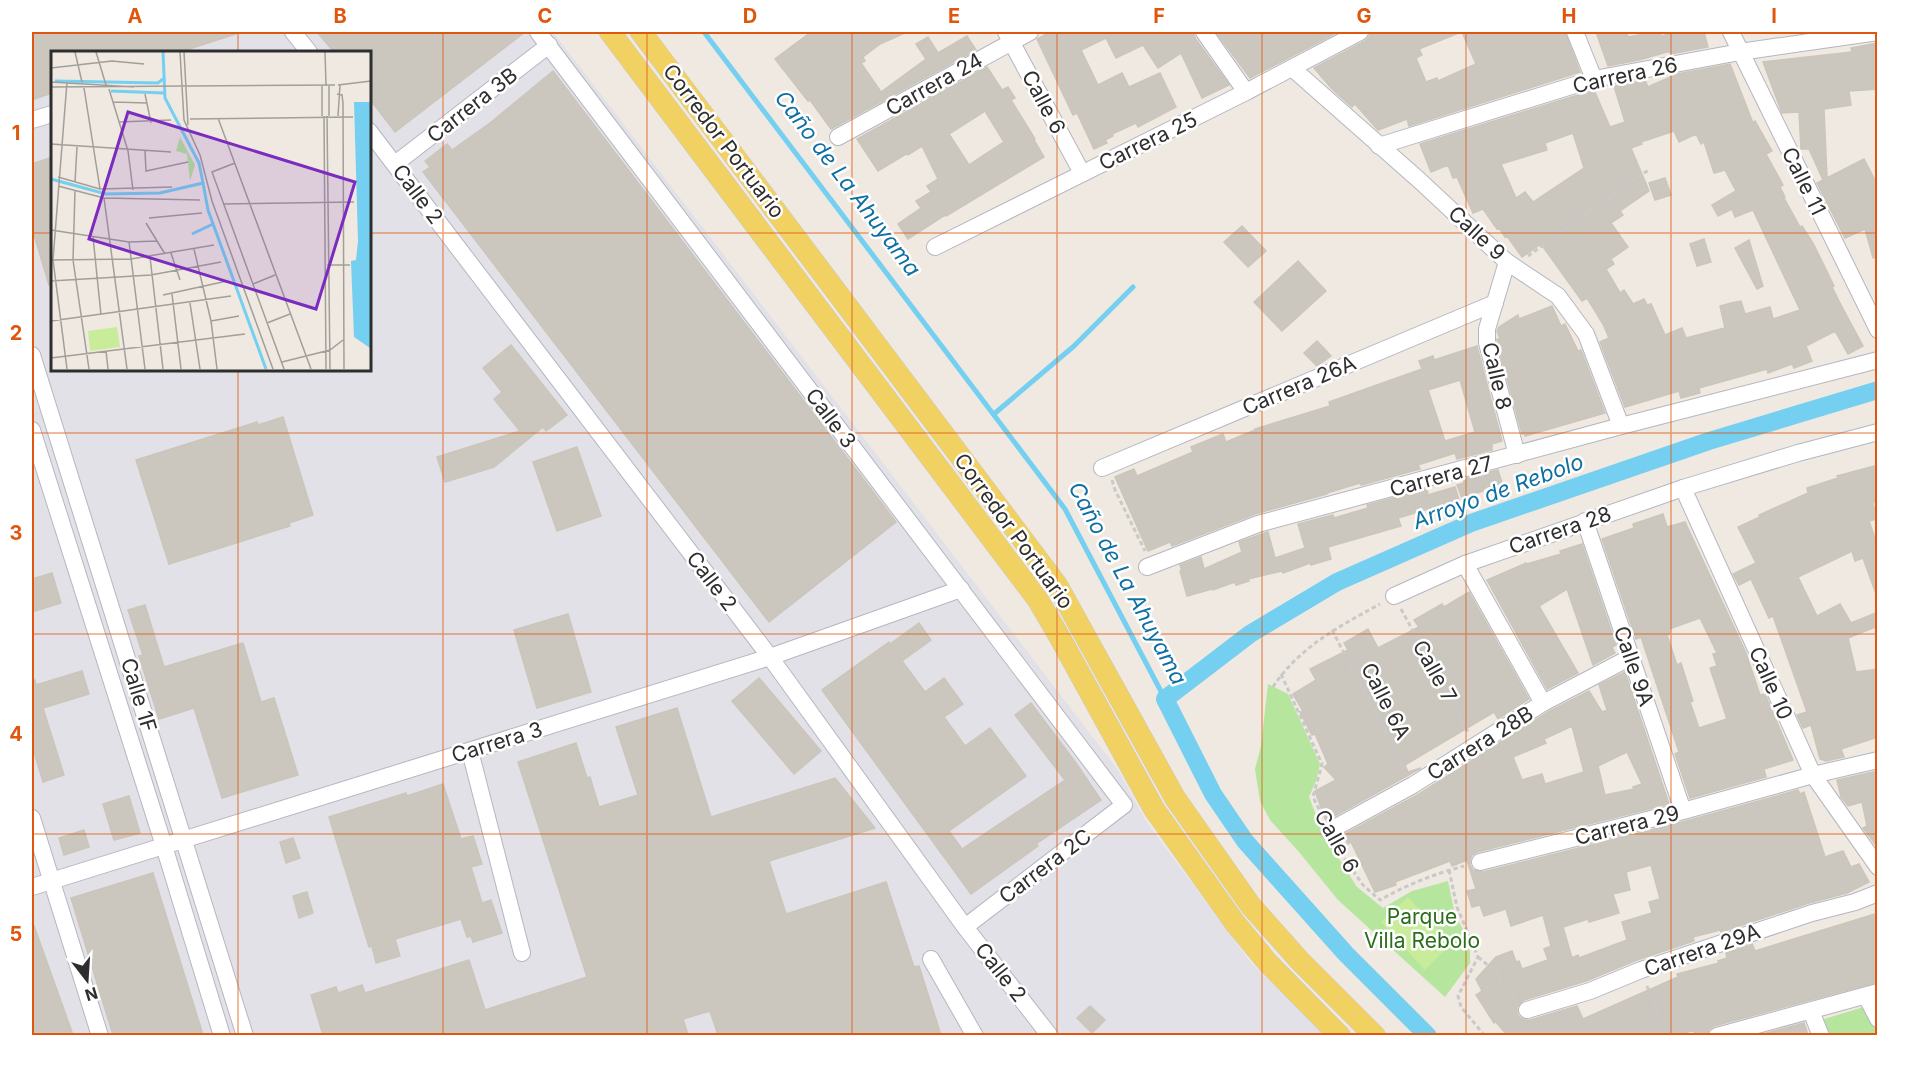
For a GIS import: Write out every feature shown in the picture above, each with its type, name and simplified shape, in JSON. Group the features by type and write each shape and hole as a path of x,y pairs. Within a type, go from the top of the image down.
{"main road":[{"name":"Corredor Portuario","path":"610,32 1038,600 1149,799 1229,914 1268,963 1340,1035"},
{"name":"Corredor Portuario","path":"641,32 1057,585 1170,789 1251,906 1300,961 1375,1035"},
{"path":"1149,799 1170,789"}],"street":[{"path":"293,32 308,51"},
{"name":"Carrera 24","path":"838,137 1009,36 1030,32"},
{"path":"1204,32 1246,92"},
{"name":"Carrera 25","path":"935,248 1246,92 1360,32"},
{"path":"1575,32 1594,79"},
{"name":"Calle 11","path":"1731,32 1878,330"},
{"name":"Carrera 26","path":"1379,146 1594,79 1740,52 1878,32"},
{"name":"Calle 6","path":"1009,36 1082,173"},
{"name":"Carrera 3B","path":"395,164 543,38"},
{"name":"Calle 3","path":"543,38 1124,805"},
{"name":"Calle 9","path":"1292,68 1511,264 1557,296 1587,334 1621,426"},
{"path":"32,120 51,114"},
{"name":"Calle 2","path":"370,132 770,657 965,927 1050,1035"},
{"name":"Calle 8","path":"1511,264 1487,329 1487,343 1518,455"},
{"name":"Carrera 26A","path":"1106,467 1495,303"},
{"name":"Carrera 27","path":"1154,564 1258,524 1621,426 1878,360"},
{"name":"Calle 1F","path":"32,361 245,1035"},
{"name":"Calle 1F","path":"32,430 222,1035"},
{"name":"Carrera 28","path":"1394,596 1465,564 1585,521 1798,453 1878,432"},
{"name":"Calle 10","path":"1683,488 1813,775 1878,867"},
{"path":"62,524 82,517"},
{"name":"Calle 9A","path":"1585,521 1683,811"},
{"path":"1465,564 1543,704"},
{"name":"Carrera 3","path":"32,887 770,657 961,589"},
{"name":"Carrera 28B","path":"1329,831 1413,785 1543,704 1631,657"},
{"path":"470,751 522,953"},
{"name":"Carrera 29","path":"1480,862 1878,760"},
{"name":"Carrera 2C","path":"965,927 1124,805"},
{"path":"32,818 100,1035"},
{"name":"Carrera 29A","path":"1527,1010 1590,991 1641,970 1812,913 1855,902 1878,893"},
{"path":"931,959 975,1035"},
{"path":"1717,1035 1872,994 1878,1019"},
{"path":"1811,1011 1821,1035"}],"path":[{"path":"1511,264 1649,170"},
{"path":"1106,467 1133,528 1154,564"},
{"path":"1273,687 1281,674 1302,653 1332,630 1394,596"},
{"name":"Calle 7","path":"1394,596 1477,747"},
{"name":"Calle 6A","path":"1332,630 1413,785"},
{"name":"Calle 6","path":"1281,674 1322,764 1313,797 1345,861 1363,885 1380,900 1406,886 1449,870"},
{"path":"1480,862 1449,870 1457,907 1478,957 1496,972 1503,985 1527,1010"},
{"path":"1478,957 1458,996 1461,1007 1485,1035"},
{"path":"1641,970 1667,1035"}],"shaded area":[{"path":"32,32 553,32 1118,770 1146,821 1251,963 1326,1035 32,1035"}],"green space":[{"name":"Parque Villa Rebolo","path":"1268,684 1288,694 1320,764 1309,797 1324,835 1357,887 1383,908 1412,891 1448,881 1455,915 1466,935 1470,963 1445,997 1338,900 1270,820 1260,801 1255,769 1261,746"},
{"path":"1408,897 1451,944 1425,970 1381,922"},
{"path":"1867,1006 1877,1029 1877,1035 1826,1035 1821,1020"}],"building":[{"path":"32,32 236,32 236,34 183,51 51,51 51,93 32,100"},
{"path":"317,32 525,32 395,132 370,99 370,51 333,51"},
{"path":"811,32 907,32 880,44 863,57 865,61 861,63 881,92 926,59 916,44 928,37 938,53 967,36 976,50 831,129 775,59"},
{"path":"1050,32 1194,32 1195,38 1229,85 1202,98 1181,53 1158,68 1143,45 1116,58 1106,38 1081,50 1098,85 1122,73 1129,87 1160,73 1176,107 1138,127 1136,123 1112,134 1113,136 1105,140 1107,143 1094,149 1077,113 1073,115 1037,39"},
{"path":"1216,32 1338,32 1250,78"},
{"path":"1370,32 1461,32 1419,49 1422,55 1416,58 1426,82 1437,78 1438,81 1476,64 1462,32 1565,32 1580,72 1409,126 1407,119 1378,130 1355,104 1352,107 1314,68 1365,41"},
{"path":"1596,32 1627,32 1628,37 1654,32 1660,32 1661,36 1678,32 1704,32 1708,47 1671,54 1667,52 1608,66"},
{"path":"1878,43 1878,89 1849,91 1851,105 1824,109 1827,178 1864,159 1878,186 1878,257 1873,258 1865,229 1845,238 1817,183 1823,180 1809,149 1801,149 1799,112 1782,113 1763,62 1852,52 1851,48"},
{"path":"1730,64 1753,123 1755,121 1772,151 1766,154 1783,185 1780,187 1784,198 1800,227 1802,226 1813,243 1834,286 1832,287 1863,346 1848,354 1835,331 1806,346 1812,361 1794,368 1792,364 1768,373 1767,369 1699,388 1700,393 1681,398 1679,391 1625,407 1600,342 1609,338 1587,298 1582,301 1541,244 1522,257 1483,209 1473,213 1457,177 1453,178 1448,165 1431,172 1420,144 1594,90 1610,127 1625,122 1614,86 1645,80 1648,87 1677,74","holes":["1674,131 1679,142 1696,134 1701,144 1704,142 1714,173 1725,170 1736,191 1712,205 1718,216 1732,209 1735,217 1753,210 1800,310 1773,319 1770,307 1745,314 1741,301 1731,303 1720,306 1725,328 1686,338 1682,328 1665,335 1651,304 1647,305 1644,299 1633,304 1624,290 1620,293 1606,269 1614,264 1611,259 1628,247 1611,223 1623,215 1620,211 1649,191 1631,148 1642,144 1641,142","1573,133 1584,168 1533,202 1525,192 1516,198 1501,164 1547,150 1545,143"]},
{"path":"987,67 1002,90 1008,87 1015,98 1011,100 1044,157 908,239 898,224 921,208 916,201 931,192 927,186 938,179 922,146 878,171 857,139","holes":["985,111 1004,142 969,165 949,134"]},
{"path":"553,71 896,522 769,622 423,172 430,167 425,161 447,144 452,150 490,123"},
{"path":"51,157 51,284 49,285 32,228 32,164"},
{"path":"1665,178 1671,195 1655,200 1649,183"},
{"path":"1242,226 1266,251 1248,267 1224,242"},
{"path":"1704,239 1711,262 1697,266 1690,244"},
{"path":"1749,240 1763,286 1757,289 1735,248"},
{"path":"1298,261 1326,291 1282,331 1254,302"},
{"path":"1552,306 1561,326 1565,324 1578,351 1581,350 1605,413 1525,436 1522,434 1497,342 1497,339 1500,339 1497,331 1499,327 1518,315 1519,319"},
{"path":"1317,341 1331,356 1317,366 1304,353"},
{"path":"511,345 567,415 546,431 543,427 494,467 445,482 437,457 520,431 494,399 502,392 483,368"},
{"path":"1477,346 1502,441 1492,444 1492,450 1457,459 1455,453 1418,465 1420,469 1361,485 1360,483 1255,514 1172,546 1170,542 1148,551 1115,477 1134,469 1137,476 1193,452 1191,447 1223,434 1226,442 1255,429 1330,406 1329,402 1422,369 1419,361 1433,356 1434,360","holes":["1460,380 1475,432 1445,441 1428,390"]},
{"path":"283,417 313,515 289,523 290,526 169,564 136,460 257,422 258,425"},
{"path":"577,447 601,516 557,531 533,462"},
{"path":"1878,465 1878,501 1873,503 1877,519 1869,521 1878,547 1878,593 1876,594 1863,558 1855,561 1852,551 1798,577 1817,616 1840,604 1851,623 1878,612 1878,626 1848,638 1856,672 1878,669 1878,737 1841,749 1844,757 1826,761 1820,759 1811,725 1803,728 1797,715 1807,712 1773,616 1769,618 1751,579 1739,585 1733,574 1756,563 1738,527 1808,493 1807,488 1838,478 1837,476"},
{"path":"1498,470 1502,483 1462,498 1457,485 1464,483 1463,479"},
{"path":"1455,487 1459,500 1398,518 1401,526 1328,547 1331,559 1187,596 1180,565 1201,557 1204,569 1242,552 1239,542 1268,532 1275,558 1305,548 1298,524 1333,515 1334,518 1368,508 1367,505 1427,489 1428,495"},
{"path":"1663,514 1667,527 1685,522 1746,653 1760,695 1765,694 1793,760 1764,769 1766,777 1690,798 1675,754 1679,752 1641,637 1636,639 1602,539 1634,528 1633,524","holes":["1700,618 1717,653 1713,654 1717,666 1710,668 1727,719 1699,728 1681,663 1677,665 1667,635 1670,634 1669,629"]},
{"path":"1582,544 1616,645 1612,647 1615,653 1593,665 1567,589 1539,606 1578,673 1547,689 1487,580 1526,563 1561,554 1560,551"},
{"path":"52,573 61,603 32,612 32,579"},
{"path":"1469,592 1529,699 1498,719 1494,712 1405,765 1408,772 1421,768 1326,821 1315,791 1336,780 1324,767 1328,764 1293,694 1316,680 1310,669 1348,650 1344,643 1368,629 1378,648 1419,627 1414,620 1442,604 1444,607"},
{"path":"145,605 164,667 243,643 261,702 274,698 298,775 222,798 194,708 159,719 139,656 143,655 128,610"},
{"path":"568,614 591,692 537,708 514,630"},
{"path":"919,623 931,640 902,661 925,692 944,678 963,704 944,717 965,746 990,728 1026,776 949,831 962,849 1065,780 1015,715 1031,703 1101,800 1036,844 1038,846 971,894 822,690"},
{"path":"82,671 89,694 43,708 64,775 43,782 32,745 32,681 35,680 36,685"},
{"path":"1625,672 1669,804 1477,852 1470,860 1473,870 1483,872 1798,790 1800,794 1804,792 1825,857 1843,851 1851,867 1859,864 1869,882 1847,893 1721,932 1720,930 1693,937 1694,941 1637,960 1586,981 1524,1000 1517,1007 1519,1017 1530,1020 1577,1006 1583,1019 1678,977 1677,974 1719,963 1718,961 1727,958 1726,953 1752,944 1755,951 1878,913 1878,982 1714,1026 1709,1029 1707,1035 1696,1035 1693,1030 1681,1035 1507,1035 1495,1021 1494,1023 1476,995 1482,991 1476,979 1496,957 1512,951 1516,962 1519,961 1522,969 1548,960 1544,949 1551,946 1543,915 1511,926 1506,909 1484,916 1480,905 1472,907 1467,891 1476,889 1467,860 1452,866 1450,861 1375,892 1351,842 1348,844 1343,835 1419,794 1548,712 1589,691 1602,712 1607,710 1599,685","holes":["1572,726 1584,772 1545,784 1542,774 1522,780 1513,757 1546,743 1544,739","1627,752 1642,784 1633,787 1634,789 1605,795 1598,766","1651,865 1660,899 1649,902 1652,913 1622,922 1627,940 1579,958 1578,955 1572,958 1563,927 1619,913 1613,894 1630,890 1626,872"]},
{"path":"759,678 821,751 794,774 732,701"},
{"path":"677,708 711,817 835,778 875,828 769,861 786,914 886,882 914,967 919,966 941,1035 718,1035 710,1011 683,1019 688,1035 323,1035 311,995 336,987 338,993 362,985 365,993 469,960 485,1010 587,977 518,762 576,743 599,807 638,795 616,727"},
{"path":"1878,771 1878,848 1863,828 1867,826 1862,802 1848,806 1841,797 1837,780"},
{"path":"443,784 461,839 473,836 482,864 471,867 482,903 491,900 502,933 473,942 471,936 467,937 461,919 395,939 400,956 376,963 329,817"},
{"path":"129,796 140,833 114,840 103,804"},
{"path":"84,830 89,847 64,855 59,838"},
{"path":"293,838 300,858 286,863 280,842"},
{"path":"153,873 203,1035 113,1035 71,898"},
{"path":"307,892 313,913 299,918 293,896"},
{"path":"33,923 73,1035 32,1035"},
{"path":"1090,1006 1105,1020 1092,1033 1077,1018"},
{"path":"1804,1023 1808,1035 1759,1035"}],"waterway":[{"name":"Caño de La Ahuyama","path":"704,32 1065,509 1165,699"},
{"path":"994,414 1074,346 1133,287"},
{"name":"Arroyo de Rebolo","path":"1428,1036 1346,954 1245,841 1213,794 1165,699 1250,634 1337,582 1471,523 1709,441 1878,390"}]}
